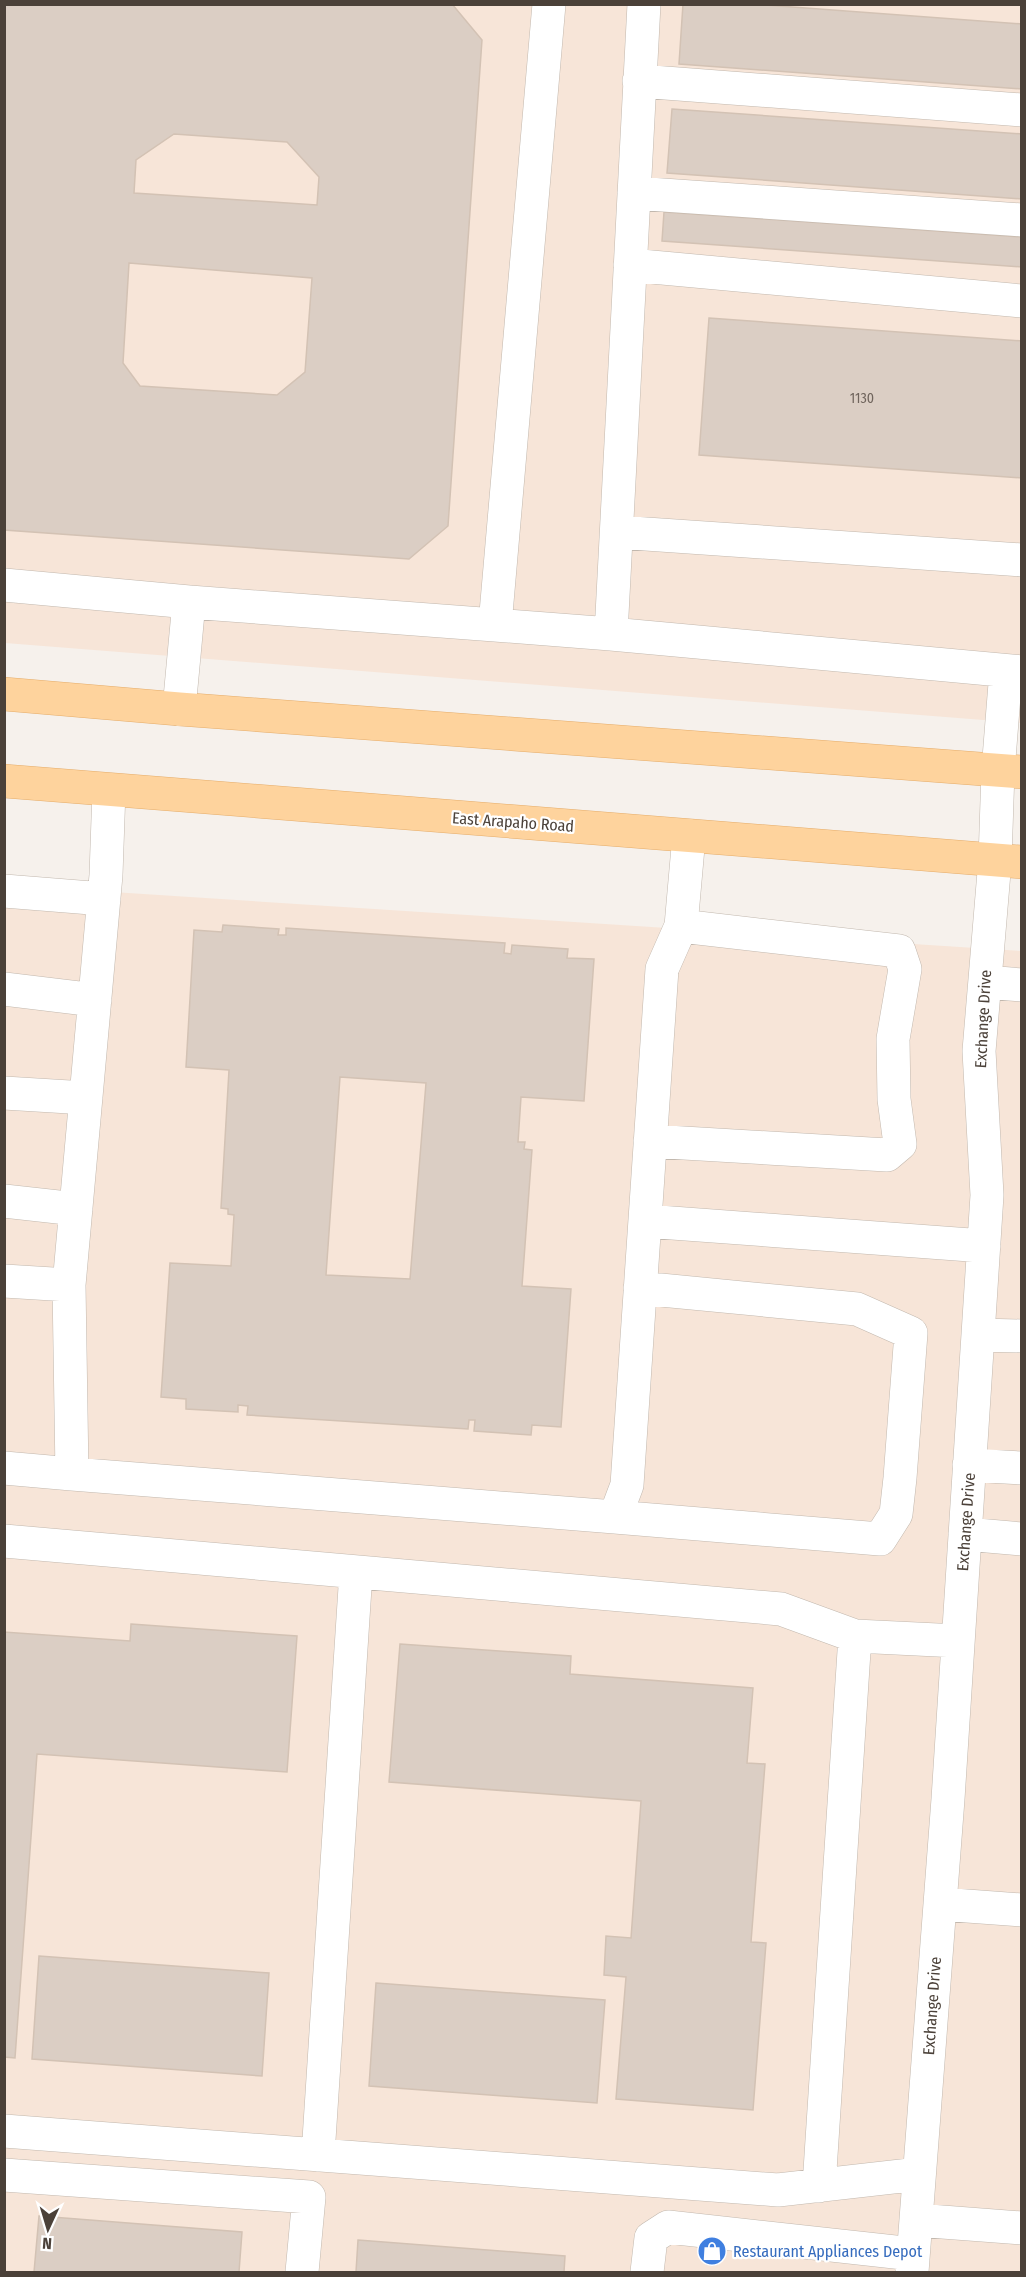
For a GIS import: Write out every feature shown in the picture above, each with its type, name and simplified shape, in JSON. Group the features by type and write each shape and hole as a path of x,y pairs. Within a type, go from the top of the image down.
{"main road":[{"path":"4,694 179,710 1010,771"},
{"name":"East Arapaho Road","path":"4,781 1008,861"}],"street":[{"path":"495,625 549,4"},
{"path":"611,634 644,4"},
{"path":"639,81 1022,110"},
{"path":"634,193 1022,220"},
{"path":"630,265 1022,301"},
{"path":"617,532 1022,560"},
{"path":"4,585 189,602 611,634 1014,672"},
{"path":"179,710 189,602"},
{"name":"Exchange Drive","path":"912,2263 940,1904 987,1195 979,1051 984,982 1008,861 1014,672"},
{"path":"72,1473 69,1285 104,899 109,790"},
{"path":"615,1516 627,1485 662,969 681,926 689,836"},
{"path":"4,891 104,899"},
{"path":"650,1142 887,1155 900,1144 894,1099 893,1039 904,969 899,951 681,926"},
{"path":"984,982 1022,986"},
{"path":"4,989 95,1000"},
{"path":"4,1093 86,1098"},
{"path":"4,1201 76,1209"},
{"path":"645,1221 984,1246"},
{"path":"4,1281 69,1285"},
{"path":"4,1468 880,1539 896,1514 910,1333 857,1309 640,1288"},
{"path":"978,1335 1022,1336"},
{"path":"969,1465 1022,1468"},
{"path":"965,1534 1022,1539"},
{"path":"4,1541 781,1609 855,1636 958,1641"},
{"path":"318,2155 356,1572"},
{"path":"819,2186 855,1636"},
{"path":"940,1904 1022,1910"},
{"path":"4,2131 778,2190 919,2174"},
{"path":"4,2175 309,2197 302,2272"},
{"path":"916,2220 1022,2228"},
{"path":"647,2272 651,2238 668,2227 912,2263"}],"shaded area":[{"path":"4,5 1021,5 1021,723 5,643"},
{"path":"4,885 1021,951 1021,2272 5,2272"}],"building":[{"path":"4,4 452,4 482,40 448,526 409,559 4,530","holes":["174,134 287,142 319,177 317,205 134,193 136,160","129,263 312,278 305,372 277,395 140,386 123,363"]},
{"path":"683,4 751,4 1022,24 1022,89 679,64"},
{"path":"672,109 1022,134 1022,199 667,173"},
{"path":"664,212 1022,237 1022,267 662,241"},
{"path":"709,318 1022,341 1022,478 699,455"},
{"path":"223,925 279,929 278,935 286,935 286,928 505,943 504,953 511,954 512,945 568,949 567,958 594,959 584,1101 521,1097 518,1142 525,1142 524,1149 532,1150 522,1286 571,1289 561,1427 532,1425 531,1435 474,1431 475,1420 469,1420 468,1429 247,1415 248,1406 238,1405 238,1412 186,1409 186,1399 161,1397 170,1263 231,1266 234,1215 228,1214 228,1209 221,1208 229,1070 186,1067 194,930 222,932","holes":["340,1077 426,1083 410,1279 326,1275"]},
{"path":"131,1624 297,1636 287,1772 37,1754 15,2058 4,2057 4,1632 130,1641"},
{"path":"400,1644 571,1656 570,1674 753,1688 747,1763 765,1764 751,1942 766,1943 753,2110 616,2099 626,1977 604,1975 606,1936 631,1938 641,1801 389,1782"},
{"path":"39,1956 269,1973 262,2076 32,2059"},
{"path":"376,1983 605,2000 597,2103 369,2086"},
{"path":"39,2216 242,2232 239,2272 34,2272"},
{"path":"358,2240 565,2256 564,2272 356,2272"}],"place":[{"name":"Restaurant Appliances Depot","path":"712,2251"}]}
